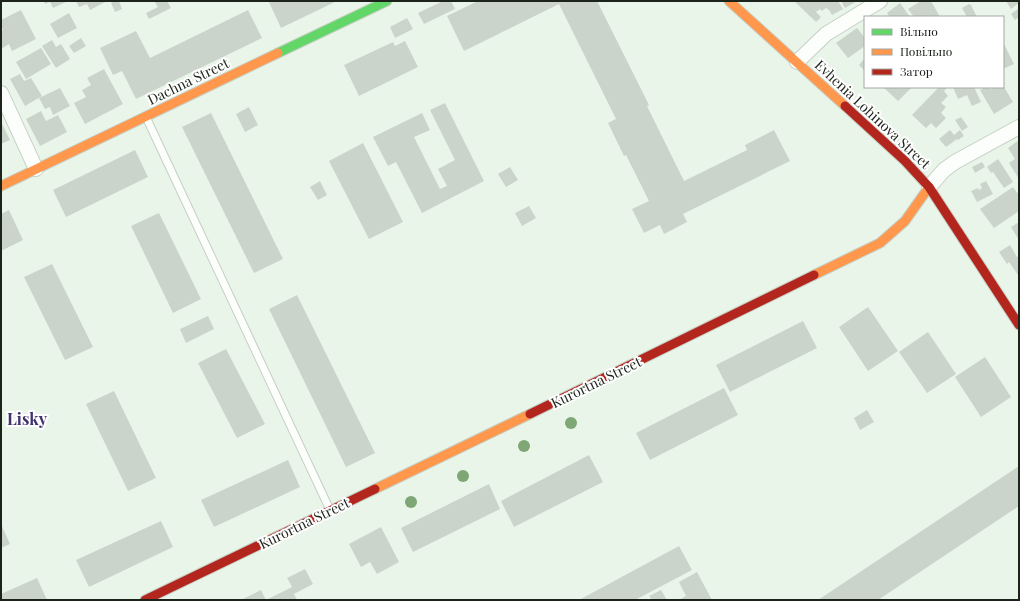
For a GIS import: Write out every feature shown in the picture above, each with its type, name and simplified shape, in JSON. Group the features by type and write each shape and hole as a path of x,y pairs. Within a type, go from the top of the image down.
{"street":[{"name":"Dachna Street","path":"1,186 387,1"},
{"name":"Evhenia Lohinova Street","path":"729,1 905,160 929,187 1019,325"},
{"path":"797,62 826,34 880,1"},
{"path":"1,93 36,169"},
{"name":"Kurortna Street","path":"145,600 880,243 905,221 929,187 944,170 1019,128"}],"lane":[{"path":"146,117 330,510"}],"building":[{"path":"44,1 68,1 53,8 50,2 45,4"},
{"path":"76,1 107,1 90,10 87,4 79,7"},
{"path":"114,1 119,1 122,9 115,12 111,3"},
{"path":"154,1 167,1 171,8 149,19 146,13 158,7"},
{"path":"337,1 281,28 269,2"},
{"path":"443,1 451,1 455,9 424,24 418,13"},
{"path":"478,1 597,1 649,105 647,106 684,181 747,150 745,145 774,130 790,161 683,214 687,222 664,234 660,225 644,233 632,209 649,201 608,123 616,119 559,4 464,51 447,16"},
{"path":"794,1 838,1 843,9 832,15 826,8 822,11 820,9 816,12 821,17 816,22"},
{"path":"841,1 857,1 845,8"},
{"path":"921,1 931,1 939,16 913,16 908,9"},
{"path":"1006,1 1019,1 1019,3 1011,9"},
{"path":"900,3 909,16 889,16 887,13"},
{"path":"969,4 971,5 976,16 966,16 962,8"},
{"path":"1019,8 1019,17 1015,20 1011,14"},
{"path":"21,10 36,39 12,51 9,44 1,49 1,31 3,30 1,20"},
{"path":"248,10 262,38 136,99 122,71 113,75 100,48 136,31 150,58"},
{"path":"69,13 77,28 58,38 50,24"},
{"path":"407,18 413,29 395,38 390,27"},
{"path":"857,28 864,37 864,47 848,58 836,43"},
{"path":"81,38 86,46 74,53 69,46"},
{"path":"52,40 56,47 61,44 70,59 56,68 42,46"},
{"path":"405,41 418,67 359,96 344,65 393,42 395,46"},
{"path":"1004,44 1014,64 1004,69"},
{"path":"41,48 51,64 26,79 16,62"},
{"path":"864,59 864,70 859,65"},
{"path":"104,69 123,104 85,124 74,103 86,97 82,90 91,85 87,78"},
{"path":"20,74 24,81 31,78 42,96 25,106 10,79"},
{"path":"1004,87 1013,102 994,114 980,90 983,88 991,89"},
{"path":"60,88 70,106 53,115 50,107 45,109 39,98"},
{"path":"884,88 911,88 898,101"},
{"path":"938,88 947,88 944,91 948,96 941,103 946,107 941,113 946,118 936,128 931,123 926,128 912,115"},
{"path":"953,88 974,88 981,102 972,106 967,95 958,99"},
{"path":"445,103 484,181 422,213 396,162 388,166 373,137 422,113 430,130 414,137 440,189 447,186 438,169 455,160 430,110"},
{"path":"249,107 258,125 245,132 236,114"},
{"path":"41,111 46,121 58,115 67,132 40,146 26,119"},
{"path":"211,113 283,259 254,273 182,127"},
{"path":"961,117 968,127 962,131 955,120"},
{"path":"1,122 10,140 1,144"},
{"path":"950,130 954,135 960,130 964,136 946,147 939,139"},
{"path":"1019,140 1019,179 1009,163 1015,159 1008,148"},
{"path":"363,143 403,222 369,239 329,161"},
{"path":"135,150 148,177 66,217 53,190"},
{"path":"998,159 1013,182 1004,188 993,172 991,173 987,167"},
{"path":"982,162 985,167 975,173 972,167"},
{"path":"510,167 518,180 506,187 498,174"},
{"path":"320,181 327,195 318,200 310,187"},
{"path":"986,181 993,194 977,202 971,191 982,188 980,184"},
{"path":"1013,187 1019,195 1019,211 994,228 980,209"},
{"path":"529,206 536,218 522,226 515,213"},
{"path":"9,210 23,240 1,251 1,214"},
{"path":"159,213 201,299 173,313 131,226"},
{"path":"1019,222 1019,240 1011,227"},
{"path":"1010,245 1017,257 1019,256 1019,275 1009,262 1007,264 999,252"},
{"path":"52,264 93,347 65,360 24,277"},
{"path":"297,295 375,453 346,467 269,309"},
{"path":"868,307 898,351 868,371 839,327"},
{"path":"208,316 214,329 186,343 180,329"},
{"path":"803,321 817,348 730,392 716,365"},
{"path":"928,332 956,374 927,393 899,352"},
{"path":"226,349 265,424 237,438 198,363"},
{"path":"985,357 1011,397 981,417 955,377"},
{"path":"724,388 738,415 650,460 636,433"},
{"path":"114,391 156,478 128,491 86,404"},
{"path":"867,410 874,422 860,430 854,418"},
{"path":"589,455 603,482 514,527 501,501"},
{"path":"288,460 300,487 214,527 201,500"},
{"path":"1019,466 1019,506 878,600 818,600"},
{"path":"489,484 500,509 413,552 401,528"},
{"path":"161,521 173,547 89,587 76,560"},
{"path":"1,524 10,544 1,548"},
{"path":"381,527 399,562 377,574 370,562 361,567 349,544"},
{"path":"679,546 692,570 635,600 579,600"},
{"path":"305,569 313,584 294,594 297,600 266,600 292,587 287,578"},
{"path":"697,572 712,600 679,600 686,596 679,582"},
{"path":"37,578 47,600 1,600 1,594"},
{"path":"261,590 266,600 241,600"},
{"path":"661,590 667,600 652,600 649,596"}],"traffic: fast":[{"path":"278,53 387,1"}],"traffic: slow":[{"path":"729,1 845,106"},
{"path":"1,186 278,53"},
{"path":"814,275 880,243 905,221 929,187"},
{"path":"375,489 530,414"}],"traffic: jam":[{"path":"845,106 905,161 929,187 1019,325"},
{"path":"530,414 814,275"},
{"path":"145,600 375,489"}],"district":[{"name":"Lisky","path":"27,418"}]}
